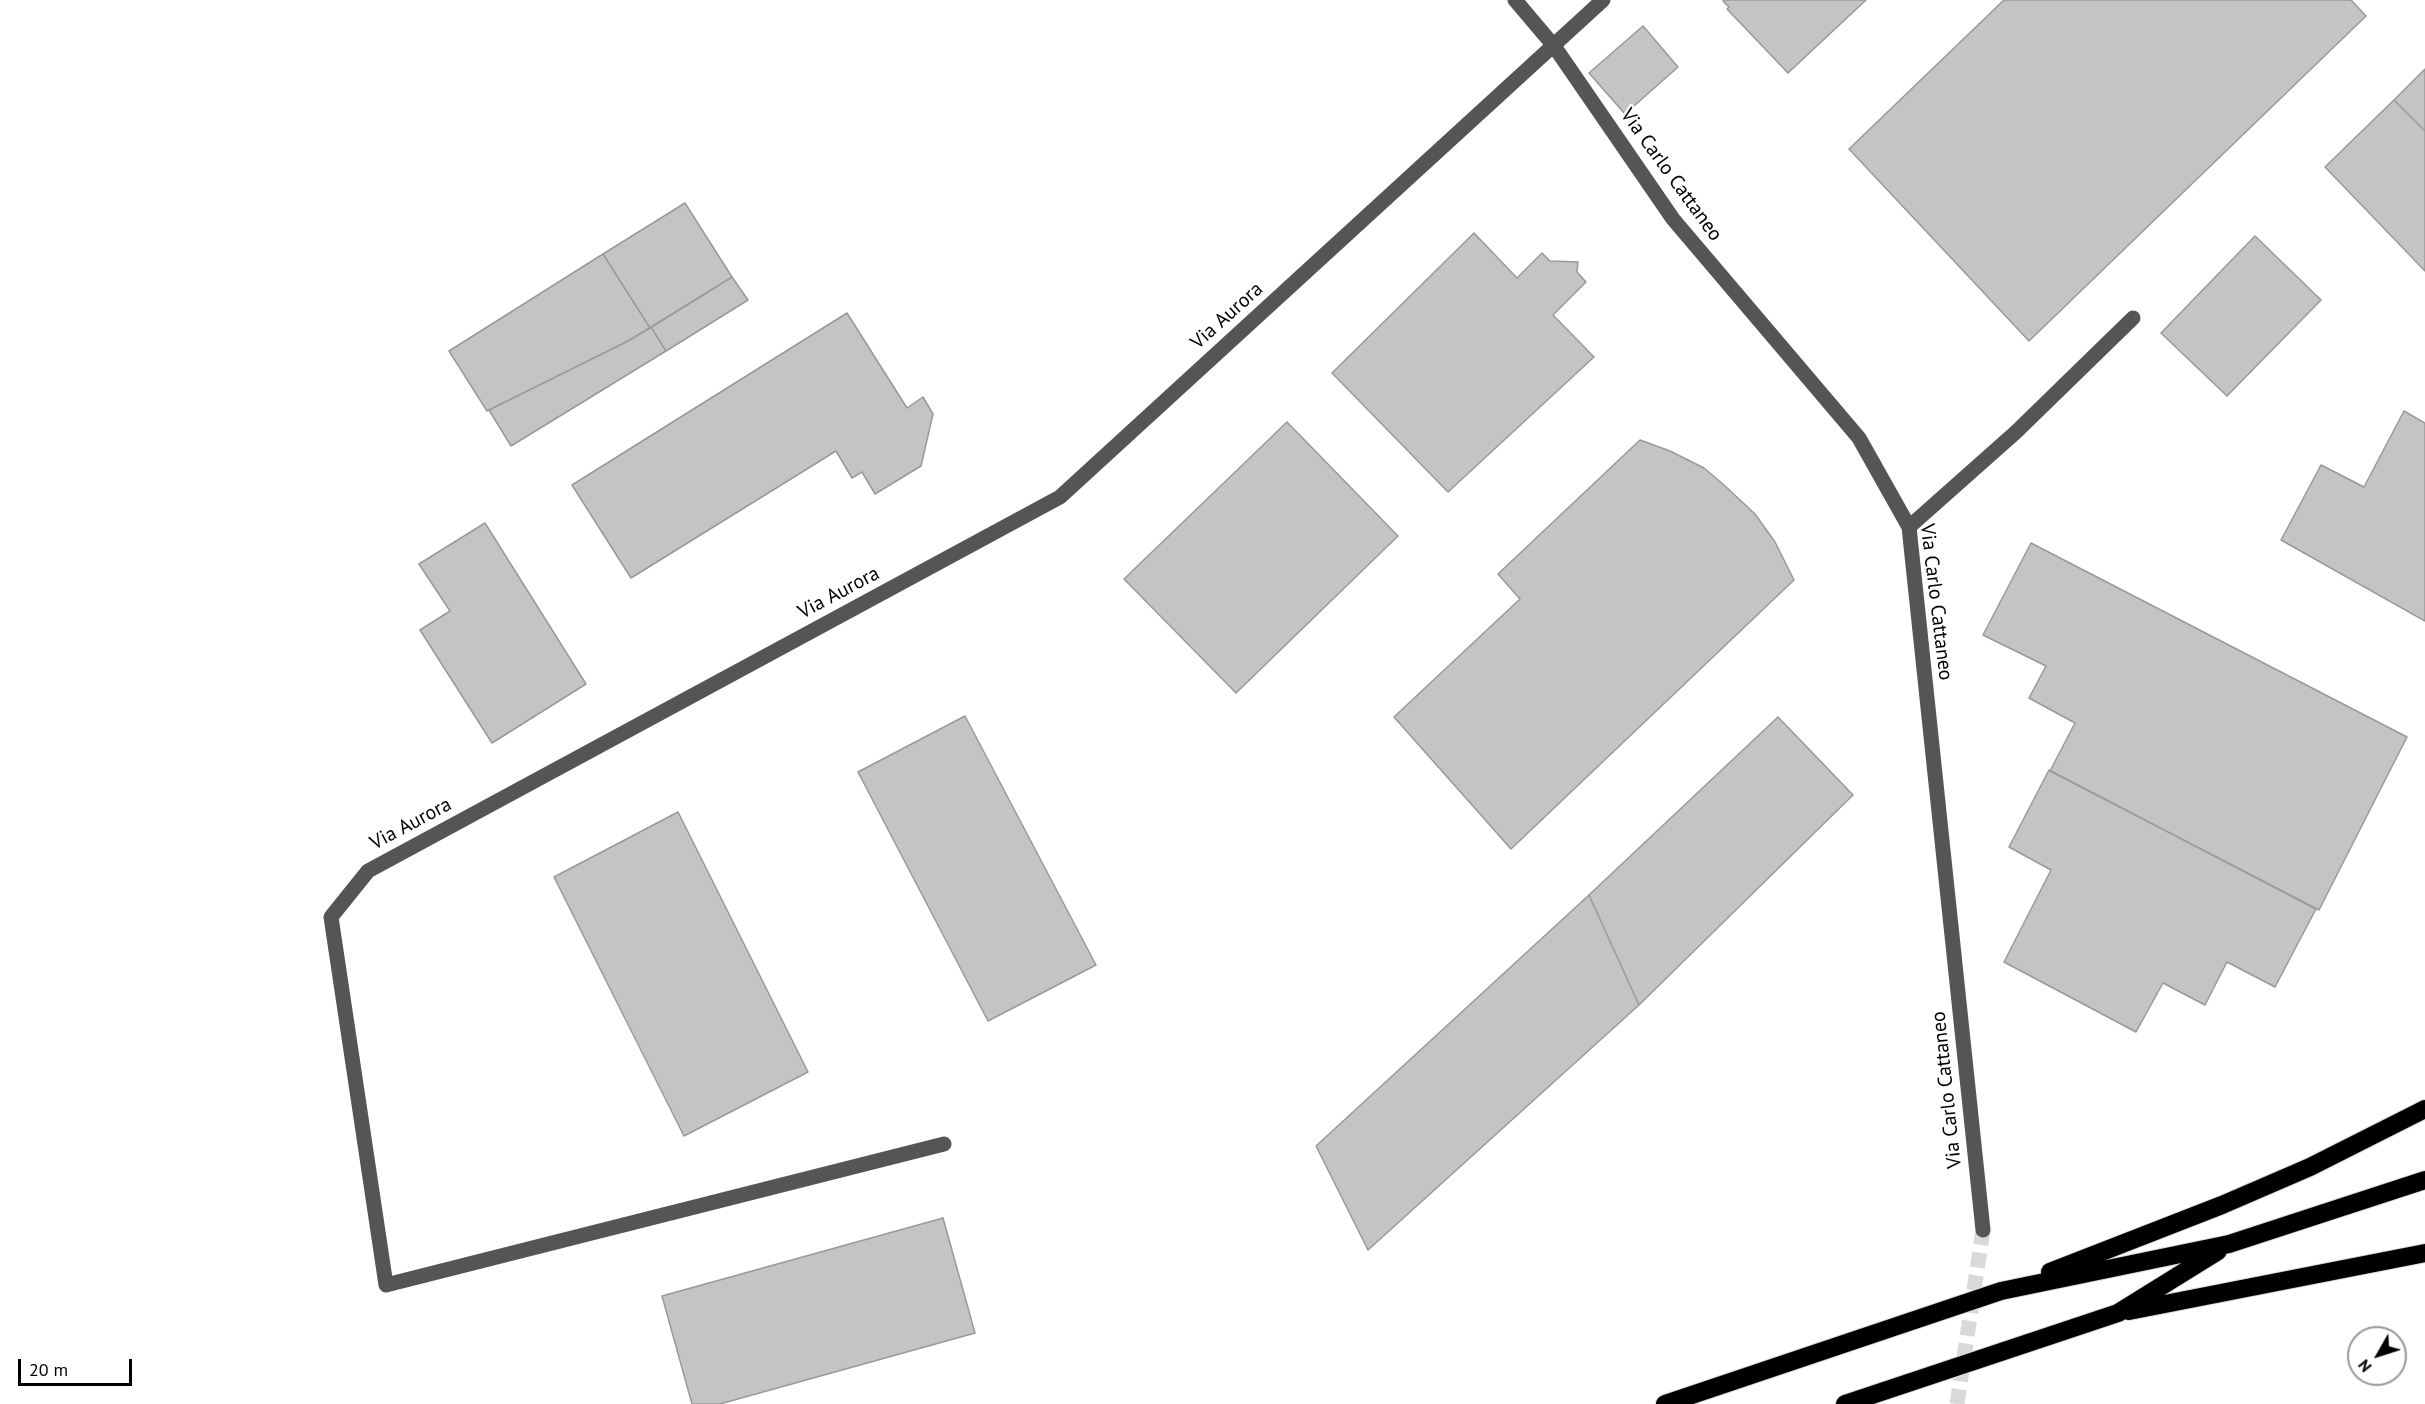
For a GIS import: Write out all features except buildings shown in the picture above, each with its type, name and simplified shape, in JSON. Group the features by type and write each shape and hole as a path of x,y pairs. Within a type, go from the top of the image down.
{"highway":[{"path":"1665,1404 2001,1291 2223,1205 2310,1167 2425,1109"},
{"path":"2001,1291 2229,1244 2425,1180"},
{"path":"2118,1314 2229,1244"},
{"path":"1845,1404 2118,1314 2425,1253"}],"street":[{"name":"Via Carlo Cattaneo","path":"1515,0 1554,46 1673,219 1859,438 1909,527 1983,1230"},
{"name":"Via Aurora","path":"944,1144 386,1284 331,916 368,871 1060,498 1603,0"},
{"path":"1909,527 2016,432 2133,318"}],"tunnel":[{"path":"1957,1404 1983,1230"}]}
